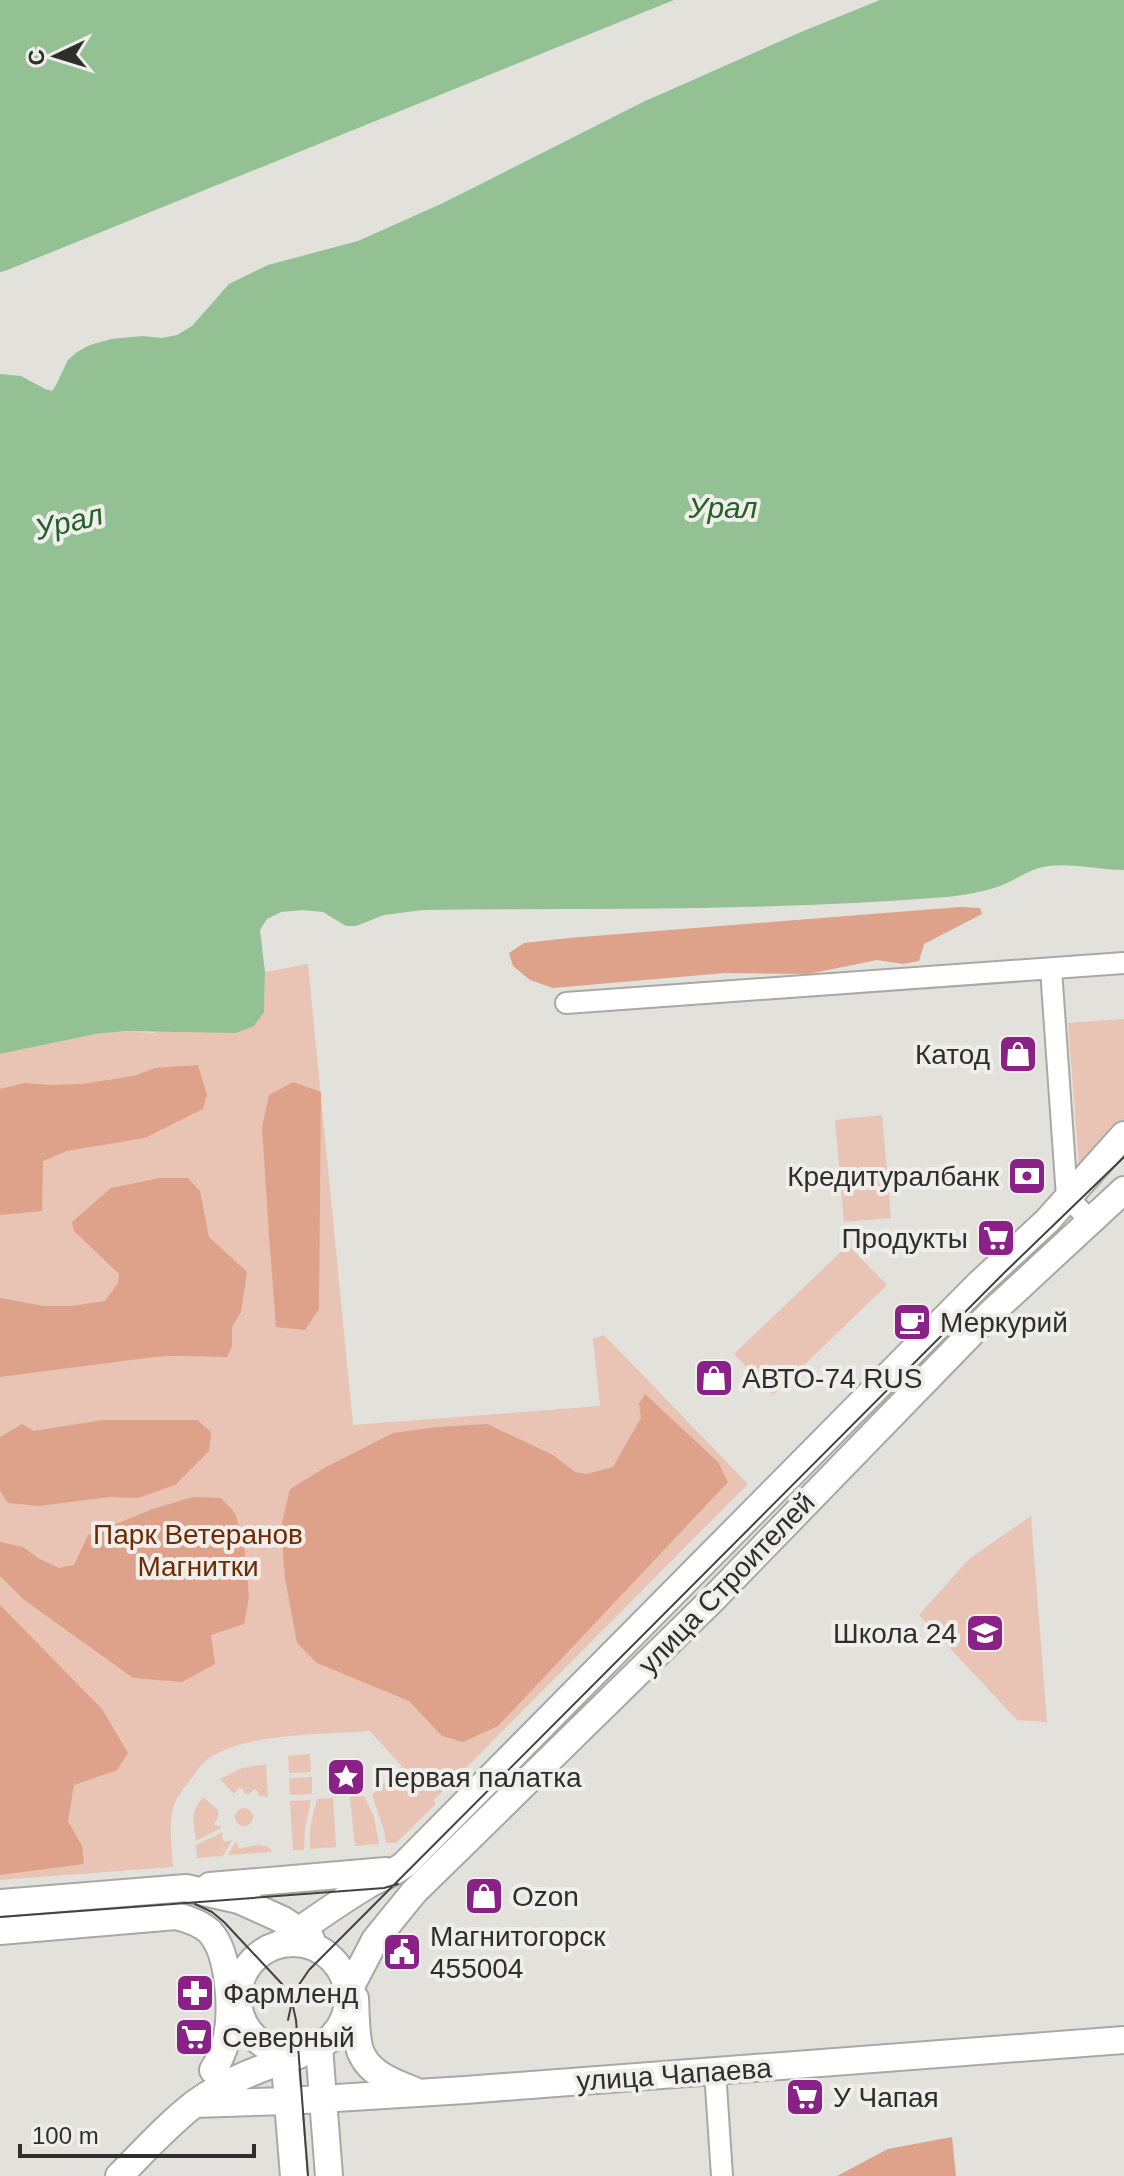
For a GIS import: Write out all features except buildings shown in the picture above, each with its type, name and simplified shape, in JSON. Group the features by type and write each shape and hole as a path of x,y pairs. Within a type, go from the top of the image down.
{"street":[{"path":"566,1003 1124,963"},
{"path":"1051,969 1067,1197 1091,1221"},
{"name":"улица Строителей","path":"289,1937 370,1883 398,1870 979,1284 1047,1221 1124,1135"},
{"name":"улица Строителей","path":"348,2001 360,1967 375,1940 414,1892 713,1599 990,1314 1124,1190"},
{"path":"0,1903 398,1870"},
{"path":"119,2176 194,2104 230,2082 337,2033 348,2001 341,1969 325,1952 289,1937 272,1915 239,1900 186,1888"},
{"path":"0,1931 176,1916 194,1921 209,1931 222,1951 235,2003 254,2037 270,2048 300,2052"},
{"path":"194,2104 221,2056 246,1969 268,1948 289,1937"},
{"path":"360,1967 355,1990 361,2053"},
{"name":"улица Чапаева","path":"348,2001 350,2024 361,2053 370,2066 389,2081 416,2092"},
{"name":"улица Чапаева","path":"194,2104 465,2090 1124,2040"},
{"path":"300,2052 323,2099 329,2176"},
{"path":"294,2176 288,2101 300,2052"},
{"path":"715,2071 722,2176"}],"green space":[{"path":"960,907 980,908 982,914 924,944 919,961 903,964 877,960 808,974 725,973 553,988 530,980 513,966 509,953 524,943 569,938"},
{"name":"Парк Ветеранов Магнитки","path":"308,964 353,1425 600,1406 593,1339 604,1335 748,1484 434,1800 436,1804 396,1843 386,1843 372,1795 402,1766 370,1731 285,1736 242,1744 223,1751 200,1767 179,1795 172,1812 173,1867 0,1880 0,1054 96,1034 125,1031 153,1033 265,995 265,972"},
{"path":"1124,1019 1124,1119 1079,1165 1068,1023"},
{"path":"198,1065 207,1095 203,1109 145,1138 67,1151 43,1161 42,1211 0,1215 0,1089 25,1083 82,1084 134,1076 155,1068"},
{"path":"293,1082 321,1092 319,1309 305,1330 276,1327 262,1127 269,1095"},
{"path":"882,1115 891,1218 844,1222 835,1120"},
{"path":"160,1178 188,1178 200,1191 209,1237 247,1272 241,1312 232,1327 232,1346 227,1357 154,1357 0,1377 0,1298 44,1306 105,1301 118,1283 119,1274 74,1231 72,1222 111,1188"},
{"path":"848,1245 887,1285 773,1395 734,1354"},
{"path":"645,1394 718,1462 728,1482 498,1726 463,1742 442,1736 409,1701 317,1663 297,1643 285,1578 281,1527 290,1489 393,1433 437,1427 487,1424 553,1455 575,1472 586,1474 613,1467 641,1418 639,1404"},
{"path":"103,1420 197,1420 211,1432 209,1451 175,1485 138,1498 110,1497 39,1506 8,1503 0,1491 0,1437 22,1424 34,1431"},
{"path":"193,1497 221,1498 235,1513 244,1543 249,1598 244,1624 211,1635 215,1664 182,1682 133,1678 23,1599 0,1576 0,1542 23,1547 59,1568 74,1565 88,1535"},
{"path":"1031,1516 1047,1722 1017,1720 919,1615 969,1559"},
{"path":"0,1605 102,1709 128,1753 117,1770 74,1785 68,1821 82,1846 84,1864 0,1875"},
{"path":"310,1754 311,1772 289,1773 288,1756"},
{"path":"266,1764 268,1797 258,1796 255,1789 249,1794 239,1788 234,1794 220,1779 242,1768"},
{"path":"312,1777 312,1794 290,1795 289,1778"},
{"path":"364,1796 374,1817 379,1844 355,1846 350,1797"},
{"path":"203,1797 218,1810 214,1823 221,1828 196,1841 194,1814"},
{"path":"333,1798 336,1847 310,1849 310,1828 317,1799"},
{"path":"311,1800 304,1850 293,1850 290,1801"},
{"path":"244,1808 253,1817 244,1826 235,1817"},
{"path":"223,1832 224,1842 232,1840 223,1856 197,1858 196,1845"},
{"path":"236,1841 239,1849 262,1845 272,1852 228,1855"},
{"path":"952,2137 956,2176 837,2176 888,2149"}],"water":[{"path":"0,0 674,0 0,272"},
{"name":"Урал","path":"880,0 1124,0 1124,870 1050,866 981,892 816,905 423,910 384,915 356,926 346,926 323,912 281,912 267,919 260,930 265,972 264,1012 254,1026 236,1033 125,1031 96,1034 0,1054 0,374 21,376 52,391 68,360 90,345 111,339 177,335 192,326 229,284 268,265 358,241 443,203 643,102"}],"tram line":[{"path":"288,2020 294,1992 309,1970 1003,1274 1124,1157"},
{"path":"0,1917 384,1888 398,1884"},
{"path":"195,1904 224,1922 282,1984 292,2002 308,2176"}],"place":[{"name":"Катод","path":"1018,1054"},
{"name":"Кредитуралбанк","path":"1027,1176"},
{"name":"Продукты","path":"996,1238"},
{"name":"Меркурий","path":"912,1322"},
{"name":"АВТО-74 RUS","path":"714,1378"},
{"name":"Школа 24","path":"985,1633"},
{"name":"Первая палатка","path":"346,1777"},
{"name":"Ozon","path":"484,1896"},
{"name":"Магнитогорск 455004","path":"402,1952"},
{"name":"Фармленд","path":"195,1993"},
{"name":"Северный","path":"194,2037"},
{"name":"У Чапая","path":"805,2097"}]}
